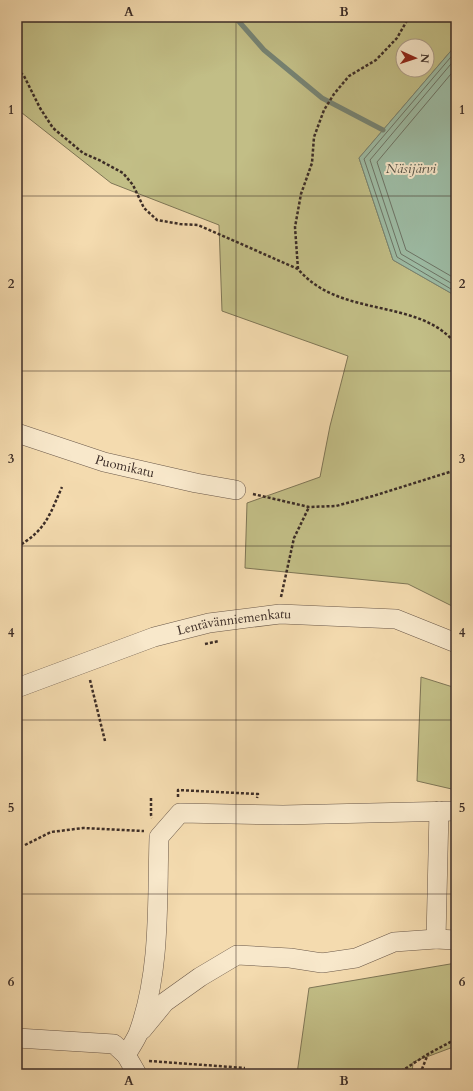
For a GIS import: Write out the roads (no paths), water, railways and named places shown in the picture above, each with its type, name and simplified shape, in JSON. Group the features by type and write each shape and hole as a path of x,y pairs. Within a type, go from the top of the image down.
{"street":[{"name":"Puomikatu","path":"17,433 104,462 196,483 236,490"},
{"name":"Lentävänniemenkatu","path":"17,688 154,636 209,623 280,614 396,619 456,643"},
{"path":"138,1035 150,992 157,934 159,837 180,813 283,815 447,811 436,939"},
{"path":"126,1055 138,1035 165,1002 200,977 237,955 290,958 322,964 356,958 394,942 436,939 456,940"},
{"path":"17,1038 114,1044 126,1055 136,1074"}],"water":[{"name":"Näsijärvi","path":"456,45 456,296 393,260 359,158 428,78 435,78 435,69"}],"waterway":[{"path":"235,17 264,50 322,98 383,130"}]}
